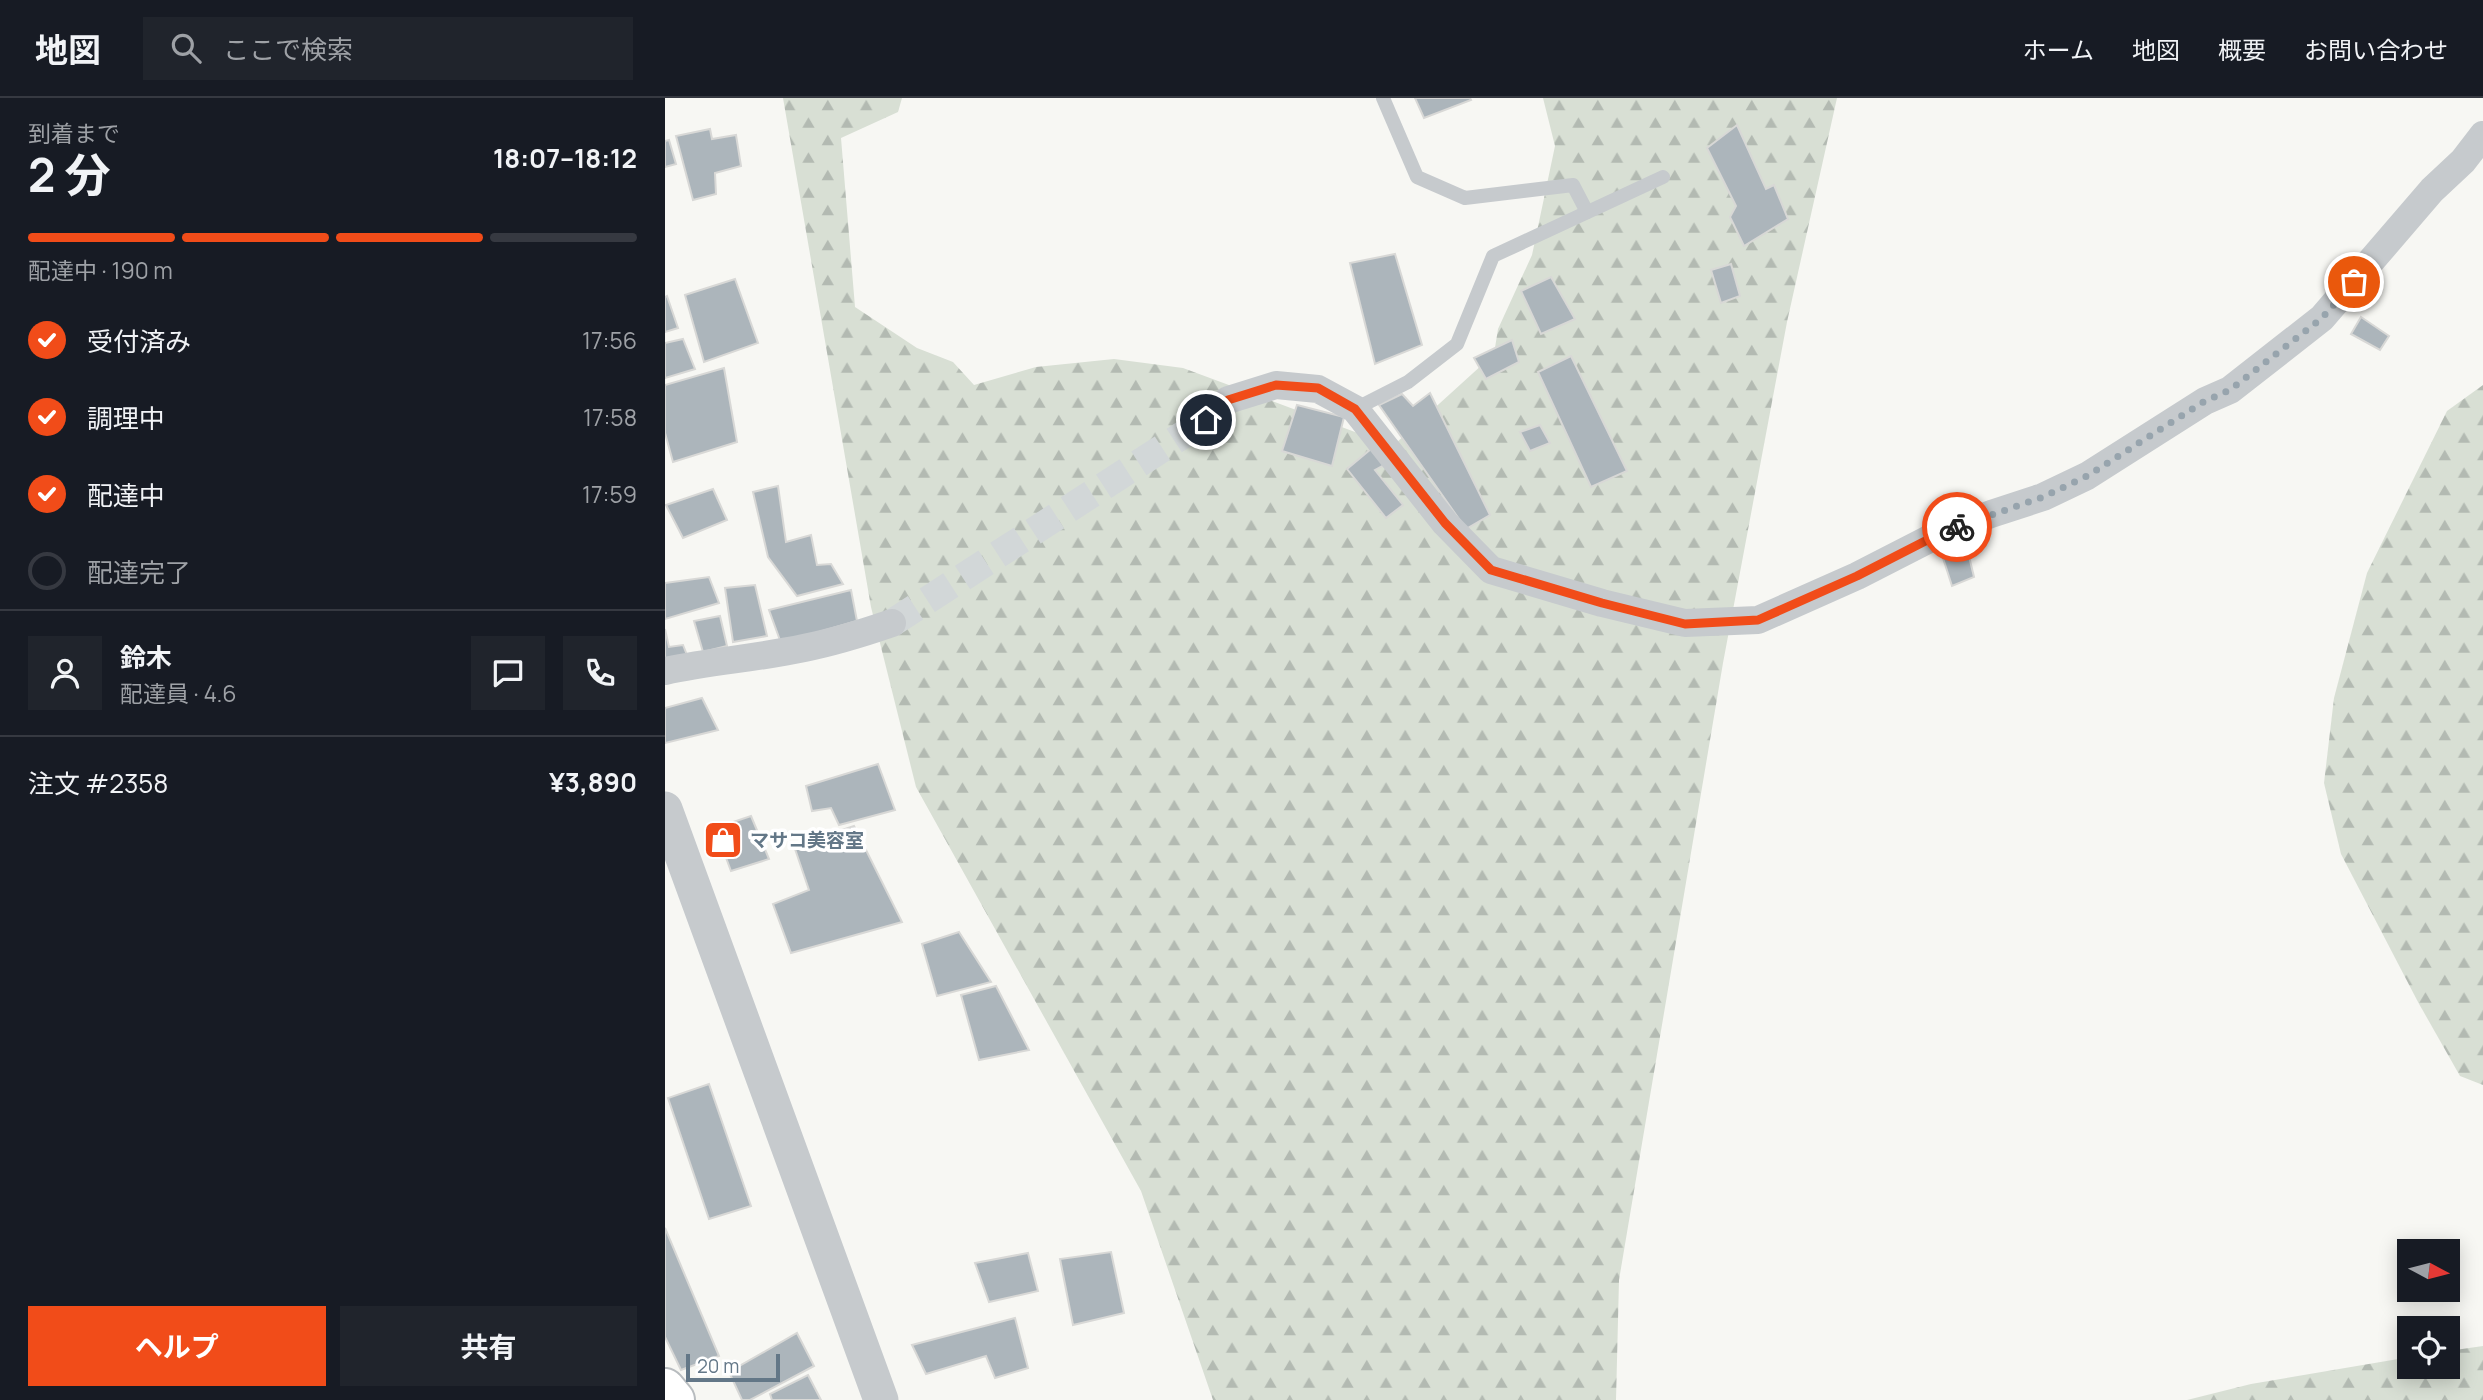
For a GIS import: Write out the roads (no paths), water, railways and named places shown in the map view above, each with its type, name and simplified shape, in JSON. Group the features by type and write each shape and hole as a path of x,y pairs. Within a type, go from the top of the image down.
{"highway":[{"path":"665,1388 675,1400"}],"street":[{"path":"1206,420 1228,400 1276,385 1318,388 1355,409 1445,523 1491,570 1685,624 1758,620 1857,576 1937,535 2043,497 2087,476 2205,401 2230,390 2322,318 2432,190 2463,161 2483,135"},
{"path":"665,671 706,662 802,649 892,623"},
{"path":"665,809 881,1400"}],"lane":[{"path":"1383,98 1416,177 1465,198 1573,185 1587,212"},
{"path":"1355,409 1408,382 1457,344 1493,256 1663,177"}],"tunnel":[{"path":"892,623 1206,420"}],"place":[{"name":"マサコ美容室","path":"723,840"}]}
